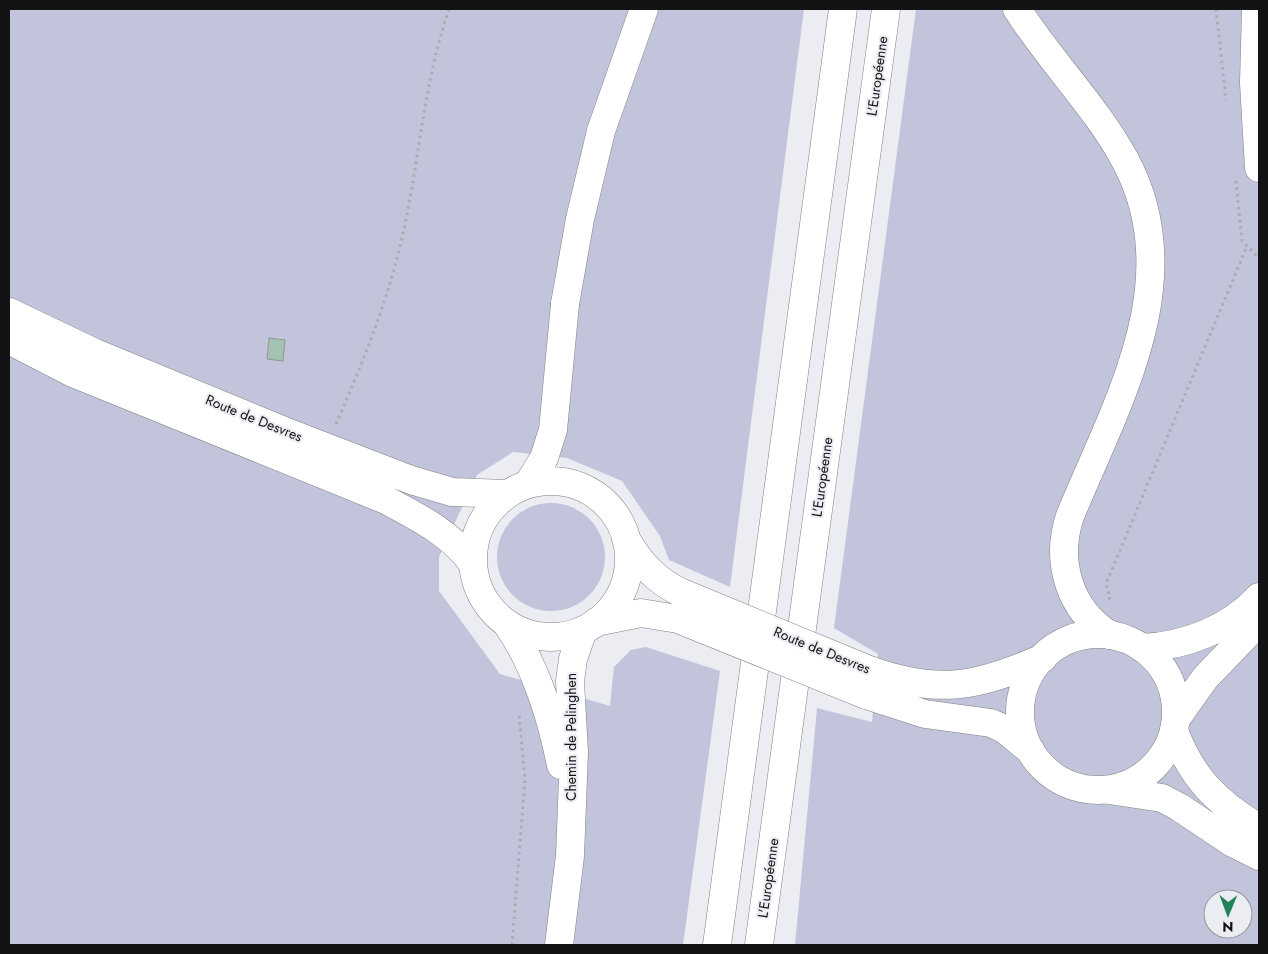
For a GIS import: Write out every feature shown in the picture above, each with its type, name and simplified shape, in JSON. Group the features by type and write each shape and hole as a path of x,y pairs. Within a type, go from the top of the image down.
{"main road":[{"path":"518,489 559,482 588,490 612,510 625,537 628,559 626,581 616,601 590,626 562,636 541,636 527,633 507,624 496,615 483,598 477,585 473,564 473,550 479,528 491,509 518,489 544,458 553,430 566,304 580,219 600,131 644,9"},
{"path":"717,945 843,9"},
{"name":"L'Européenne","path":"759,945 886,9"},
{"path":"1017,9 1094,112 1124,160 1142,200 1150,242 1150,290 1144,326 1127,376 1070,516 1064,537 1066,572 1073,595 1085,615 1098,628 1142,648 1155,659 1168,679 1174,694 1175,725 1188,764 1206,788 1235,812 1259,828"},
{"path":"1256,9 1254,97 1259,168"},
{"name":"Route de Desvres","path":"9,312 69,342 324,447 441,489 476,494 518,489"},
{"name":"Route de Desvres","path":"9,340 73,373 164,408 386,500 414,515 444,535 456,544 473,564"},
{"name":"Route de Desvres","path":"625,537 649,572 662,583 868,683 907,710 991,723 1004,728 1031,751"},
{"path":"1142,648 1172,645 1198,637 1234,617 1259,597"},
{"name":"Route de Desvres","path":"590,626 641,613 678,619 868,683 957,685 991,678 1043,658"},
{"path":"1109,790 1132,782 1153,768 1168,747 1175,725 1197,687 1259,622"},
{"name":"Chemin de Pelinghen","path":"507,624 524,648 538,681 556,742 570,816"},
{"name":"Chemin de Pelinghen","path":"559,945 570,856 570,816 574,752 570,681 573,659 590,626"},
{"path":"1110,635 1086,635 1070,640 1043,658 1028,678 1021,702 1022,727 1031,751 1046,770 1067,784 1084,789 1109,790 1162,798 1227,840 1259,856"}],"path":[{"path":"324,447 362,363 398,255 428,94 448,9"},
{"path":"1085,615 1110,598 1106,584 1247,246"},
{"path":"512,945 525,780 519,708"}],"shaded area":[{"path":"9,9 804,9 730,587 669,560 660,536 622,481 567,458 513,452 477,475 439,557 439,591 500,674 610,706 614,667 631,650 646,647 720,671 683,945 9,945"},
{"path":"916,9 1259,9 1259,945 795,945 817,708 872,722 878,654 834,628"},
{"path":"551,503 572,507 589,519 601,536 605,557 601,578 589,595 572,607 551,611 530,607 513,595 501,578 497,557 501,536 513,519 530,507"}],"building":[{"path":"269,338 285,340 283,361 267,359"}]}
